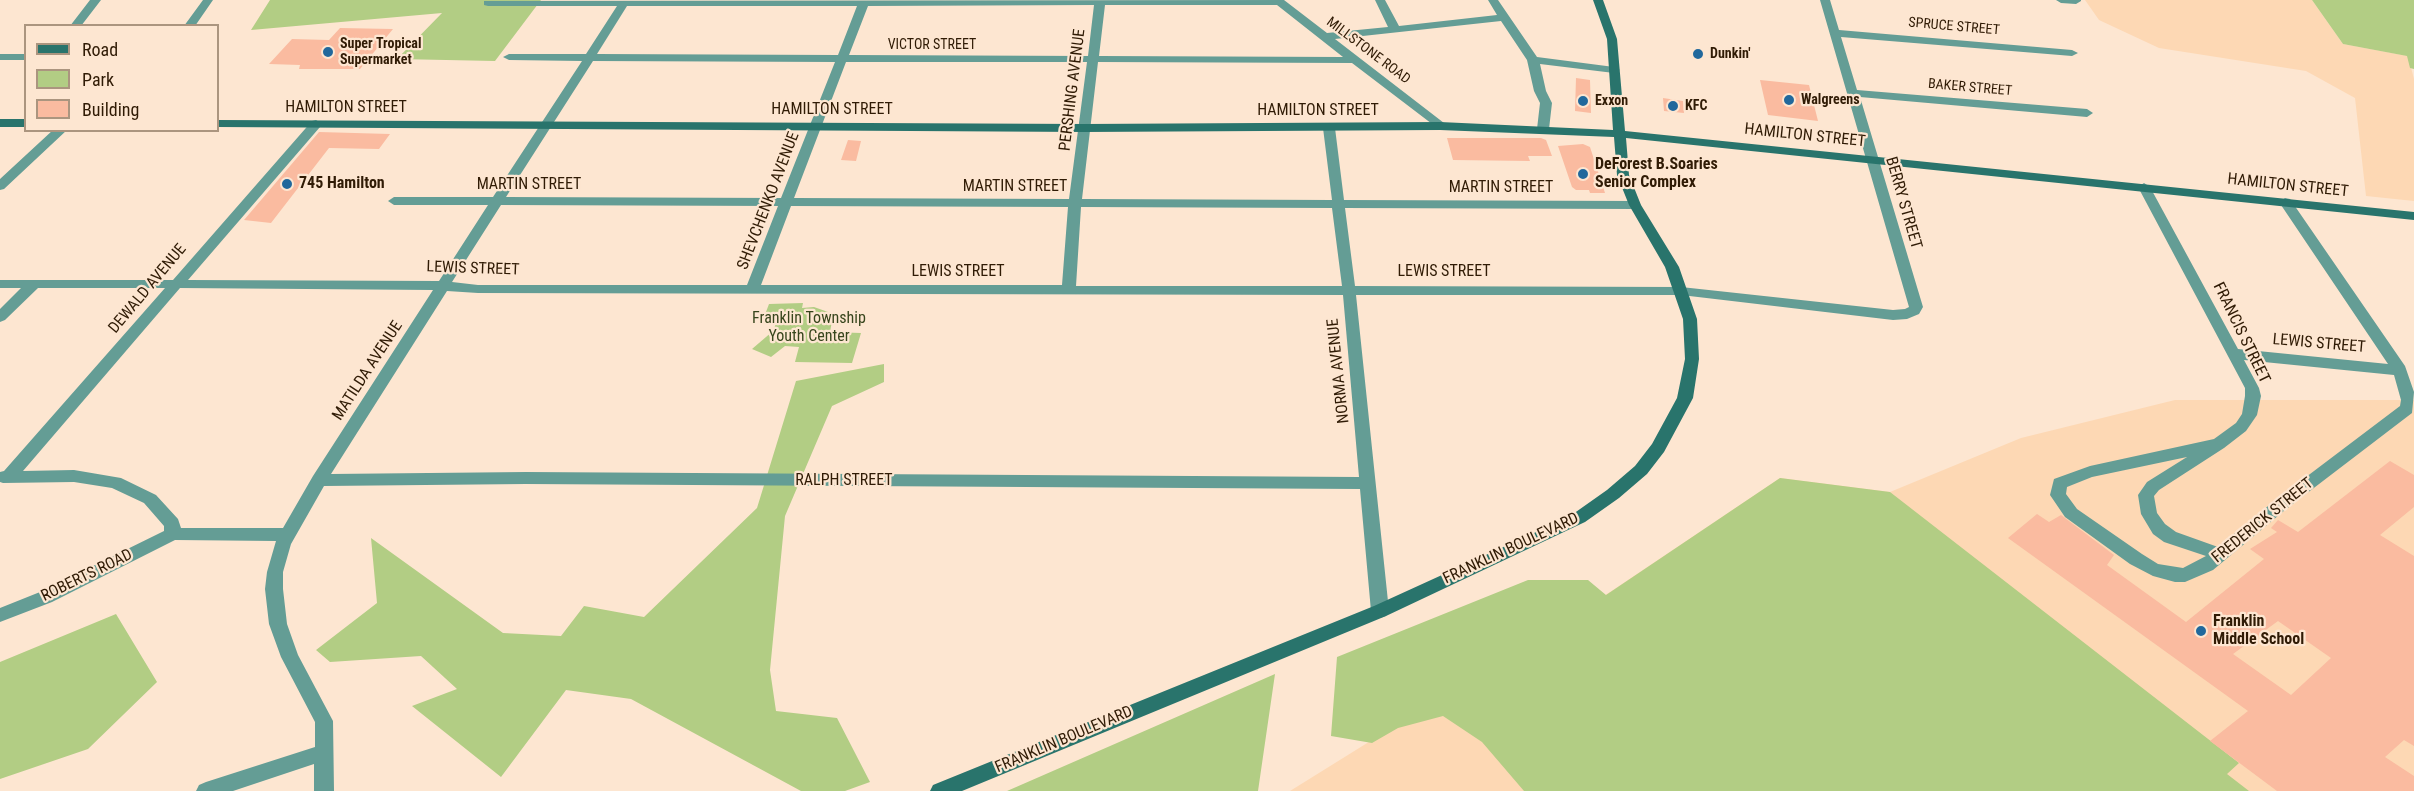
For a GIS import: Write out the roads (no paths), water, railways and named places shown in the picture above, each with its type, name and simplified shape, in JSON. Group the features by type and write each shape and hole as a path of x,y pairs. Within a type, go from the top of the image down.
{"street":[{"path":"77,24 96,0"},
{"path":"190,24 207,0"},
{"path":"1380,0 1395,29"},
{"path":"1493,0 1533,60 1540,91 1546,103 1544,129"},
{"name":"FRANKLIN BOULEVARD","path":"940,791 1380,611 1579,518 1613,494 1641,470 1658,448 1685,398 1692,359 1690,319 1672,267 1635,205 1623,175 1612,39 1608,22 1598,0"},
{"name":"BERRY STREET","path":"1825,0 1874,160 1916,308 1914,311"},
{"path":"2061,0 2076,1"},
{"name":"MATILDA AVENUE","path":"324,791 324,721 290,657 278,624 274,589 275,572 288,535 319,480 625,1"},
{"path":"488,3 1279,1"},
{"name":"MILLSTONE ROAD","path":"1279,1 1440,126"},
{"name":"SHEVCHENKO AVENUE","path":"753,288 864,2"},
{"name":"PERSHING AVENUE","path":"1069,290 1075,204 1100,3"},
{"path":"1325,37 1505,17"},
{"name":"SPRUCE STREET","path":"1834,33 2072,53"},
{"path":"0,57 24,57"},
{"name":"VICTOR STREET","path":"509,57 840,60 1356,60"},
{"path":"1533,60 1614,70"},
{"name":"BAKER STREET","path":"1852,93 2087,113"},
{"path":"0,123 24,123"},
{"name":"HAMILTON STREET","path":"219,124 1084,128 1440,126 1544,129 1618,134 2414,216"},
{"name":"DEWALD AVENUE","path":"4,477 316,124"},
{"name":"NORMA AVENUE","path":"1329,128 1349,290 1380,611"},
{"path":"0,186 59,132"},
{"name":"FRANCIS STREET","path":"2144,187 2252,388 2253,396 2249,415 2241,427 2219,444 2153,486 2146,495 2149,514 2159,529 2170,537 2220,554"},
{"name":"MARTIN STREET","path":"394,201 1635,205"},
{"name":"FREDERICK STREET","path":"2219,444 2090,472 2060,483 2058,495 2071,513 2136,559 2153,569 2175,575 2185,575 2207,565 2407,408 2409,399 2400,370 2285,202"},
{"name":"LEWIS STREET","path":"0,285 416,285 478,289 1681,291 1893,315 1914,311"},
{"path":"0,317 33,285"},
{"name":"LEWIS STREET","path":"2235,354 2400,370"},
{"path":"4,477 74,476 115,482 150,499 172,524 173,534 288,535"},
{"name":"RALPH STREET","path":"319,480 526,478 1368,483"},
{"name":"ROBERTS ROAD","path":"0,615 46,597 173,534"},
{"path":"206,791 325,752"}],"place":[{"name":"Super Tropical Supermarket","path":"328,52"},
{"name":"Dunkin'","path":"1698,54"},
{"name":"Walgreens","path":"1789,100"},
{"name":"Exxon","path":"1583,101"},
{"name":"KFC","path":"1673,106"},
{"name":"DeForest B.Soaries Senior Complex","path":"1583,174"},
{"name":"745 Hamilton","path":"287,184"},
{"name":"Franklin Middle School","path":"2201,631"}],"park label":[{"name":"Franklin Township Youth Center","path":"809,328"}]}
